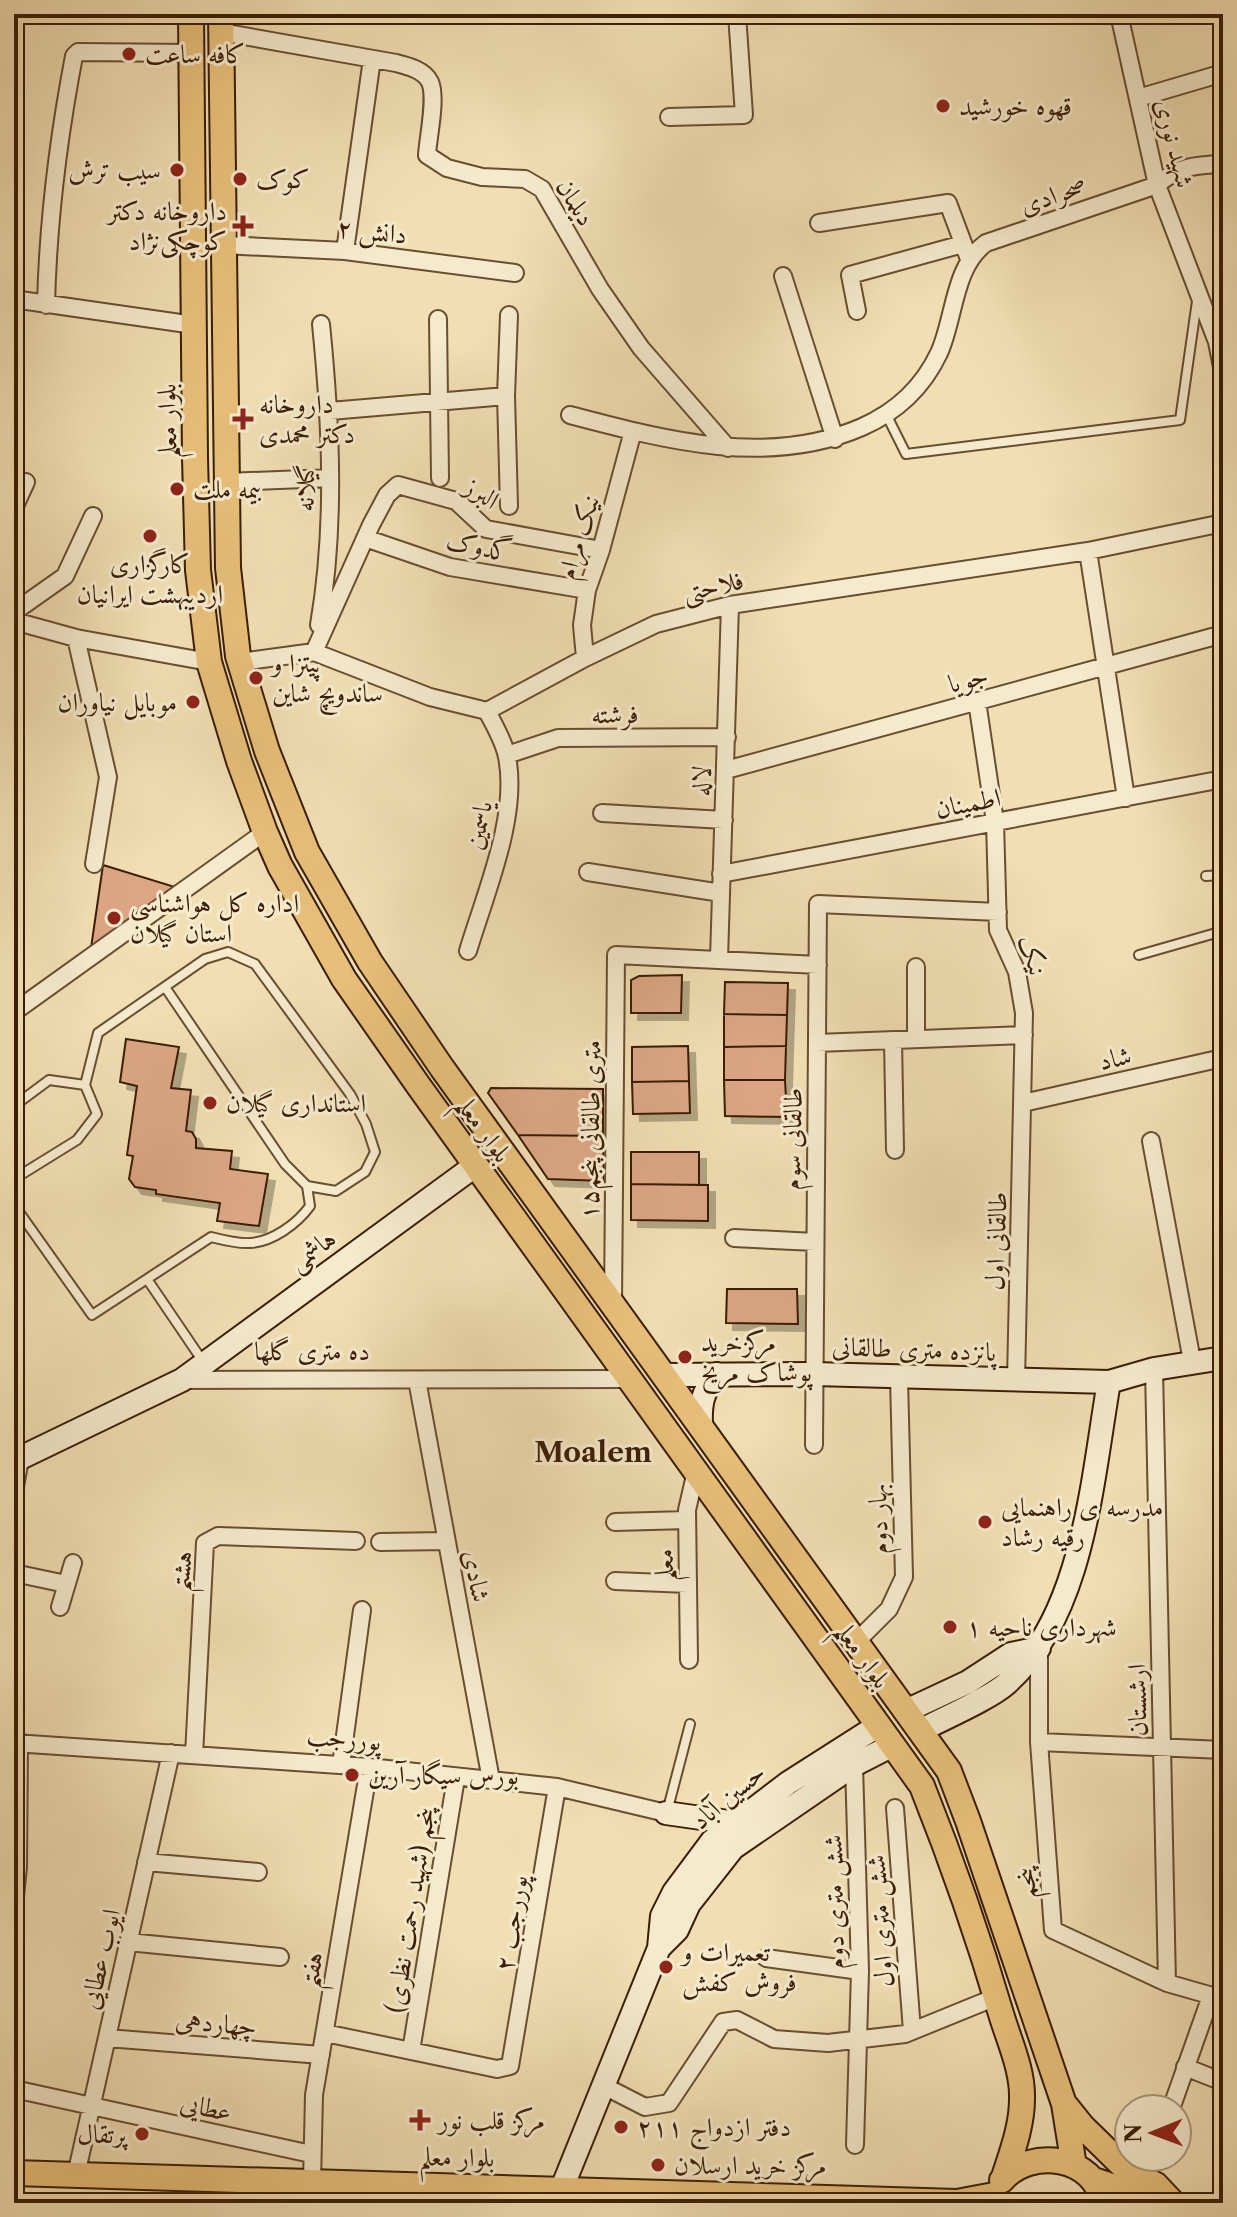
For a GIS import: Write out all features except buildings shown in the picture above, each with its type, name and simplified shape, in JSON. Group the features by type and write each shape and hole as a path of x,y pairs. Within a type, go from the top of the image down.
{"main road":[{"name":"بلوار معلم","path":"14,2173 312,2182 525,2195 562,2188 945,2202 998,2192 1018,2129 1023,2100 1021,2077 996,1997 922,1786 344,979 280,866 265,832 239,761 209,662 198,570 191,14"},
{"name":"بلوار معلم","path":"221,23 228,568 240,662 267,751 307,852 370,962 949,1771 1064,2104 1084,2173 1103,2203"},
{"path":"209,662 240,662"},
{"path":"630,1379 663,1375"},
{"path":"879,1725 913,1721"},
{"path":"893,1745 913,1721"},
{"path":"998,2192 1017,2167 1039,2160 1059,2161 1158,2202 1156,2185 1127,2170 1064,2104"}],"street":[{"path":"669,117 744,115 737,14"},
{"name":"شهید نوری","path":"1119,14 1157,185 1217,342 1223,372"},
{"path":"221,23 372,59 345,251"},
{"path":"46,305 48,239 57,147 74,56 78,52 191,53"},
{"name":"دیلمان","path":"372,59 417,69 430,82 432,106 427,155 433,161 482,177 525,179 542,189 600,289 641,348 728,448"},
{"path":"1138,98 1223,73"},
{"name":"صحرادی","path":"857,311 850,275 966,252 1157,185 1189,165 1223,164"},
{"path":"570,415 633,431 728,448 786,448 835,439 887,416 921,384 939,352 966,252 948,203 819,223"},
{"name":"دانش ۲","path":"223,245 345,251 515,273"},
{"path":"783,276 835,439"},
{"path":"14,305 20,300 194,325"},
{"path":"509,315 506,396 509,506"},
{"path":"438,319 440,478"},
{"name":"گیلانه","path":"314,652 328,575 330,411 321,324"},
{"path":"330,411 506,396"},
{"name":"نیک مرام","path":"585,658 582,625 587,590 633,431"},
{"path":"225,482 329,478"},
{"path":"14,508 26,482"},
{"name":"البرز","path":"365,538 387,495 398,485 456,501 486,529 601,550"},
{"path":"14,612 65,576 93,516"},
{"name":"فلاحتی","path":"487,711 656,624 730,605 1088,551 1223,523"},
{"path":"314,652 365,538"},
{"name":"گدوک","path":"365,538 450,567 587,590"},
{"path":"1088,551 1126,798"},
{"name":"لاله","path":"719,959 730,605"},
{"path":"14,621 76,638 209,662"},
{"name":"جویا","path":"726,770 1223,634"},
{"path":"76,638 108,777 94,864"},
{"path":"240,662 314,652 430,697 487,711"},
{"name":"نیک","path":"977,701 995,822 998,930 1017,972 1024,1013 1023,1103"},
{"name":"یاسمین","path":"468,951 497,853 510,793 507,755 487,711"},
{"name":"فرشته","path":"507,755 558,738 727,737"},
{"name":"اطمینان","path":"721,874 1223,779"},
{"path":"602,813 724,820"},
{"path":"14,1012 265,832"},
{"path":"588,872 721,893"},
{"name":"طالقانی سوم","path":"814,1445 818,904 998,912"},
{"name":"۱۵متری طالقانی پنجم","path":"613,1304 616,955 719,959"},
{"path":"719,959 818,965"},
{"path":"916,967 916,1039"},
{"path":"14,996 33,998"},
{"path":"817,1043 1024,1035"},
{"path":"893,1040 895,1150"},
{"name":"شاد","path":"1023,1103 1218,1059"},
{"name":"طالقانی اول","path":"1016,1381 1023,1103"},
{"path":"1151,1141 1192,1361"},
{"name":"هاشمی","path":"182,1380 476,1165"},
{"path":"734,1238 815,1242"},
{"name":"پانزده متری طالقانی","path":"663,1375 814,1374 1109,1382 1192,1361 1223,1358"},
{"name":"ارشستان","path":"1154,1369 1167,1983"},
{"path":"701,1426 699,1402 717,1374"},
{"name":"بهار دوم","path":"856,1642 889,1609 904,1577 899,1378"},
{"name":"ده متری گلها","path":"17,1460 182,1380 630,1379"},
{"name":"شادی","path":"417,1380 491,1780"},
{"path":"913,1721 956,1711 1004,1686 1039,1648 1062,1604 1088,1512 1109,1382"},
{"path":"14,1492 17,1460"},
{"name":"معلم","path":"689,1660 687,1520 696,1471"},
{"path":"615,1522 687,1520"},
{"name":"هشتم","path":"194,1755 205,1543 218,1536 356,1541"},
{"path":"380,1542 446,1541"},
{"path":"60,1607 73,1563"},
{"path":"14,1573 66,1584"},
{"path":"615,1581 688,1584"},
{"path":"341,1765 362,1610"},
{"path":"913,1721 1011,1654 1039,1648"},
{"name":"پنجم","path":"1039,1648 1039,1742 1053,1930 1167,1983 1217,1998"},
{"name":"حسین آباد","path":"744,1828 788,1783 879,1725"},
{"path":"1039,1742 1223,1750"},
{"path":"14,1906 16,1743"},
{"name":"پوررجب","path":"16,1743 369,1767 557,1787 744,1828"},
{"name":"حسین آباد","path":"562,2188 659,1948 662,1916 674,1892 744,1828 893,1745"},
{"name":"ایوب عطایی","path":"76,2175 171,1753"},
{"name":"شش متری دوم","path":"854,1765 860,1971 855,2145"},
{"name":"هفتم","path":"312,2182 314,2095 369,1767"},
{"name":"پنجم (شهید رحمت نظری)","path":"411,2051 456,1778"},
{"name":"پوررجب ۲","path":"411,2051 497,2069 510,2066 557,1787"},
{"name":"شش متری اول","path":"895,1808 912,2031"},
{"name":"پوررجب","path":"666,1813 722,1845"},
{"path":"146,1862 258,1872"},
{"path":"128,1942 280,1957"},
{"path":"766,1958 860,1971"},
{"path":"604,2086 645,2107 669,2103 723,2022 737,2020 774,2039 828,2043 912,2031 996,1997"},
{"path":"1176,2093 1217,1998"},
{"path":"325,2033 411,2051"},
{"name":"چهاردهی","path":"107,2038 321,2055"},
{"path":"1185,2067 1223,2082"},
{"name":"عطایی","path":"14,2089 311,2154"}],"lane":[{"path":"887,416 906,454 1180,420 1198,290"},
{"path":"1206,876 1223,875"},
{"path":"1139,955 1223,931"},
{"path":"14,1179 77,1140 97,1114 85,1085 98,1033 205,959 228,952 255,964 350,1094 366,1124 375,1152 365,1172 336,1191 307,1186 285,1164 165,987"},
{"path":"14,1106 49,1080 85,1085"},
{"path":"14,1205 92,1315 211,1237 248,1244 266,1240 301,1218 310,1206 307,1186"},
{"path":"147,1279 204,1363"},
{"path":"666,1813 690,1724"}],"place":[{"name":"کافه ساعت","path":"129,54"},
{"name":"قهوه خورشید","path":"943,106"},
{"name":"سیب ترش","path":"177,170"},
{"name":"کوک","path":"240,179"},
{"name":"داروخانه دکتر کوچکی‌نژاد","path":"243,226"},
{"name":"داروخانه دکتر محمدی","path":"243,419"},
{"name":"بیمه ملت","path":"177,489"},
{"name":"کارگزاری اردیبهشت ایرانیان","path":"150,536"},
{"name":"پیتزا و ساندویچ شاین","path":"256,678"},
{"name":"موبایل نیاوران","path":"193,702"},
{"name":"اداره کل هواشناسی استان گیلان","path":"114,918"},
{"name":"استانداری گیلان","path":"210,1103"},
{"name":"مرکزخرید پوشاک مریخ","path":"685,1357"},
{"name":"مدرسه ی راهنمایی رقیه رشاد","path":"985,1522"},
{"name":"شهرداری ناحیه ۱","path":"950,1627"},
{"name":"بورس سیگار آرین","path":"352,1775"},
{"name":"تعمیرات و فروش کفش","path":"666,1967"},
{"name":"مرکز قلب نور","path":"420,2120"},
{"name":"دفتر ازدواج ۲۱۱","path":"621,2127"},
{"name":"پرتقال","path":"142,2134"},
{"name":"مرکز خرید ارسلان","path":"658,2165"}],"district":[{"name":"Moalem","path":"593,1452"}]}
